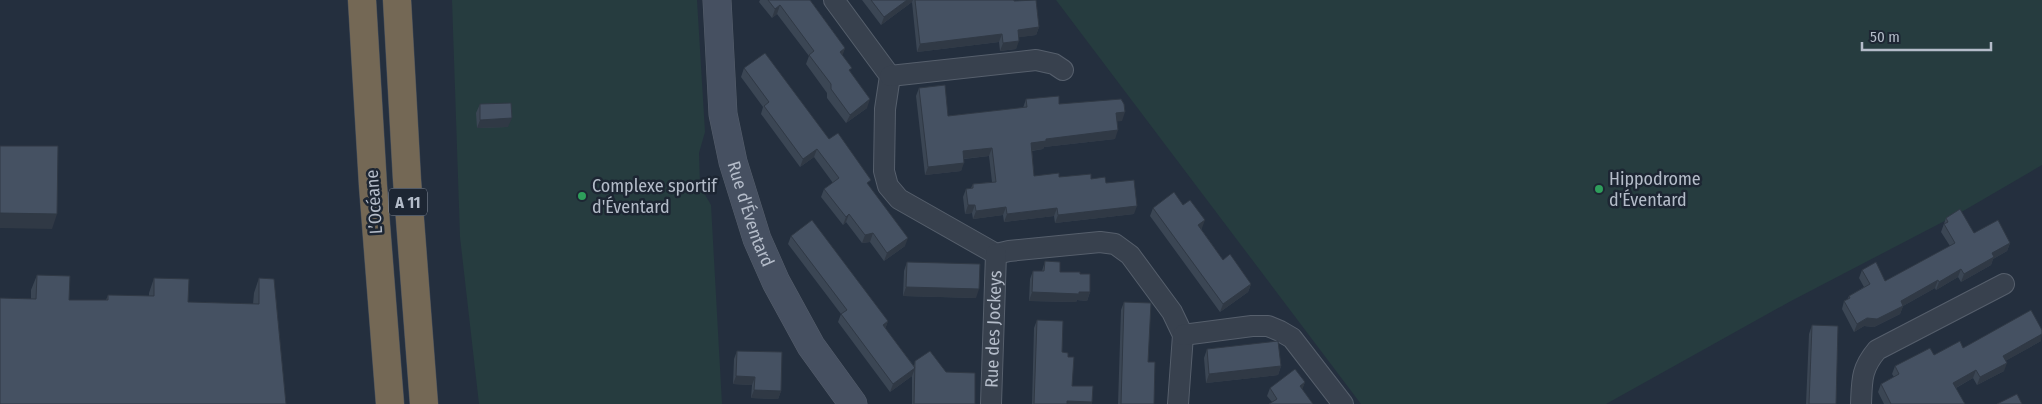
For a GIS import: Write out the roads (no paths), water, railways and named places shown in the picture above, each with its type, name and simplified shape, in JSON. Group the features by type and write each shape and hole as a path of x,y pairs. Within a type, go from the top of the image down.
{"highway":[{"name":"L’Océane","path":"362,0 373,186 390,404"},
{"name":"L’Océane","path":"397,0 406,180 424,404"}],"street":[{"name":"Rue d'Éventard","path":"717,0 723,114 733,162 757,239 776,282 811,346 853,404"},
{"path":"834,0 890,76 884,109 884,171 888,186 899,199 996,254 1100,242 1115,244 1130,255 1172,312 1183,336 1178,404"},
{"path":"890,76 1036,60 1054,64 1063,70"},
{"name":"Rue des Jockeys","path":"991,404 996,254"},
{"path":"1861,404 1862,373 1868,361 1877,350 2004,284"},
{"path":"1183,336 1252,326 1268,326 1280,330 1292,338 1342,404"}],"place":[{"name":"Hippodrome d'Éventard","path":"1599,189"},
{"name":"Complexe sportif d'Éventard","path":"582,196"}]}
